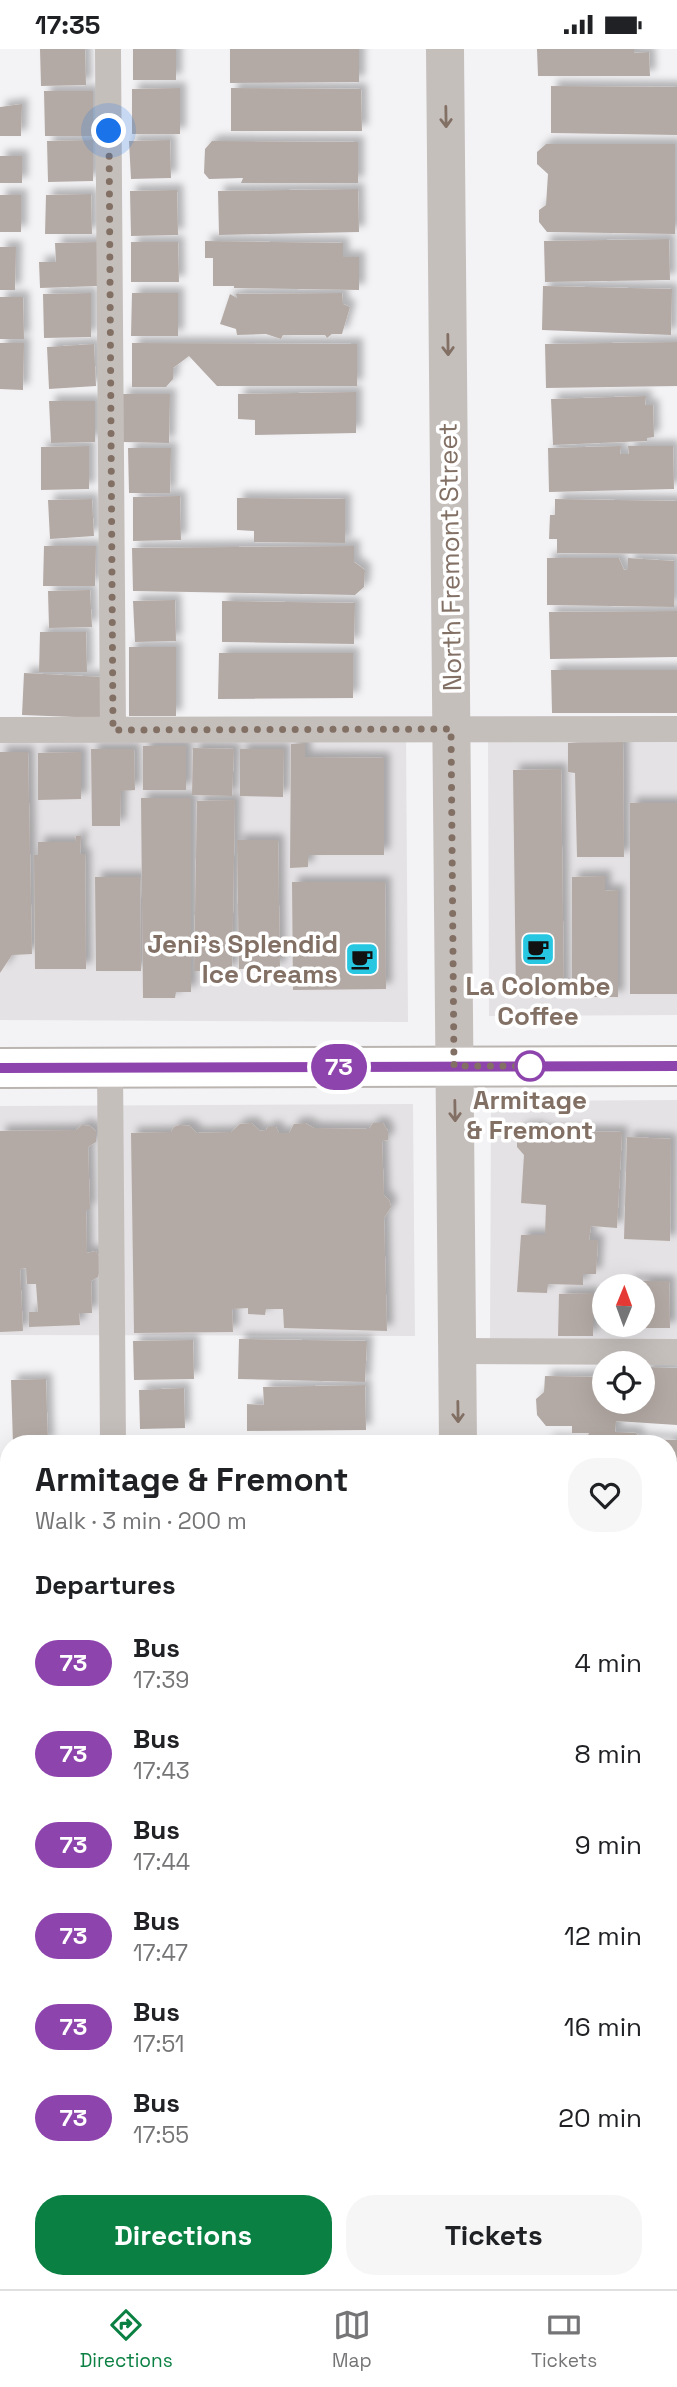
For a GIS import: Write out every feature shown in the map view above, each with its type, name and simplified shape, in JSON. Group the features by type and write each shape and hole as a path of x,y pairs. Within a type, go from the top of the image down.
{"main road":[{"path":"0,1068 677,1066"}],"street":[{"name":"North Fremont Street","path":"445,49 458,1435"}],"lane":[{"path":"108,49 113,730"},
{"path":"0,730 677,729"},
{"path":"110,1068 113,1435"},
{"path":"457,1351 677,1352"}],"shaded area":[{"path":"406,729 408,1022 0,1020 0,730"},
{"path":"488,729 677,729 677,1015 489,1016"},
{"path":"677,1100 677,1352 490,1351 491,1101"},
{"path":"413,1104 415,1336 0,1335 0,1106"}],"building":[{"path":"40,49 85,49 86,85 41,86"},
{"path":"133,49 176,49 176,80 133,80"},
{"path":"230,49 359,49 359,82 230,83"},
{"path":"537,49 634,49 634,53 649,52 650,76 538,76"},
{"path":"551,86 677,87 677,135 551,133"},
{"path":"180,88 180,134 132,134 132,89"},
{"path":"231,88 361,89 362,131 231,131"},
{"path":"44,91 93,91 93,136 45,136"},
{"path":"22,104 21,136 0,136 0,107"},
{"path":"93,140 93,181 48,182 47,141"},
{"path":"170,140 171,178 131,179 129,141"},
{"path":"212,141 358,142 358,183 241,183 243,178 209,179 204,173 205,149"},
{"path":"546,144 675,144 675,234 547,232 539,222 539,210 546,205 548,174 537,164 537,152"},
{"path":"0,156 22,156 22,183 0,183"},
{"path":"358,189 359,232 219,235 218,191"},
{"path":"177,190 178,235 131,236 130,191"},
{"path":"91,194 92,234 45,234 46,195"},
{"path":"0,195 21,195 21,232 0,232"},
{"path":"669,239 670,280 545,282 544,241"},
{"path":"205,241 343,243 343,257 359,257 359,290 213,286 213,258 205,258"},
{"path":"98,242 98,286 40,288 39,262 56,262 55,243"},
{"path":"131,242 178,242 179,282 131,282"},
{"path":"0,247 16,247 15,290 0,290"},
{"path":"543,286 672,289 671,335 542,330"},
{"path":"91,293 91,337 44,338 43,294"},
{"path":"132,293 178,293 178,336 131,336"},
{"path":"342,293 343,304 350,307 342,334 332,334 327,338 325,335 283,335 281,339 266,334 237,335 236,329 220,324 230,294 237,298 236,294"},
{"path":"0,297 23,297 24,339 0,339"},
{"path":"677,342 677,386 546,388 545,344"},
{"path":"0,343 24,343 23,390 0,389"},
{"path":"132,343 357,344 357,386 217,386 189,356 173,368 173,379 166,387 132,387"},
{"path":"94,344 96,386 49,389 47,347"},
{"path":"356,392 356,433 255,435 255,420 238,419 238,394"},
{"path":"122,394 170,394 169,443 122,442"},
{"path":"646,396 645,405 653,405 654,437 647,438 647,441 553,445 551,399"},
{"path":"49,401 95,401 95,442 51,443"},
{"path":"89,446 89,489 41,490 41,447"},
{"path":"621,446 620,454 629,454 628,446 673,446 674,489 549,492 548,448"},
{"path":"128,448 171,448 170,493 129,493"},
{"path":"180,496 181,540 133,541 133,497"},
{"path":"237,498 345,499 345,543 254,542 254,531 237,530"},
{"path":"92,499 94,536 50,539 48,500"},
{"path":"555,499 677,501 677,554 557,553 557,539 549,539 550,515 555,515"},
{"path":"44,546 96,546 95,586 43,586"},
{"path":"354,546 354,562 365,570 364,587 355,595 133,591 132,548"},
{"path":"547,558 619,558 624,570 628,569 628,558 674,561 674,607 547,605"},
{"path":"90,590 92,627 49,628 48,591"},
{"path":"175,600 176,641 135,642 133,601"},
{"path":"222,601 355,603 354,644 222,642"},
{"path":"677,611 677,657 550,659 549,612"},
{"path":"40,632 86,632 87,672 39,672"},
{"path":"129,647 176,647 176,716 129,716"},
{"path":"219,653 353,653 353,698 218,699"},
{"path":"551,670 677,670 677,713 552,713"},
{"path":"24,673 103,677 101,718 22,715"},
{"path":"623,742 624,857 577,857 575,773 568,772 568,743"},
{"path":"305,743 305,757 384,758 384,855 308,855 308,867 290,868 291,744"},
{"path":"143,746 186,746 186,790 143,790"},
{"path":"193,748 234,749 232,796 192,795"},
{"path":"91,749 134,749 135,790 121,791 120,826 92,826"},
{"path":"240,749 284,749 283,797 240,796"},
{"path":"0,752 28,752 32,954 12,955 0,973"},
{"path":"81,752 81,799 38,800 38,753"},
{"path":"561,769 564,995 516,996 513,770"},
{"path":"141,798 191,798 191,992 176,992 175,998 143,998"},
{"path":"235,800 232,971 194,971 197,801"},
{"path":"630,803 677,803 677,994 630,994"},
{"path":"76,836 81,836 80,854 85,854 86,969 35,969 34,855 38,855 38,842 75,842"},
{"path":"237,840 278,840 280,968 239,969"},
{"path":"605,876 605,891 618,890 618,997 572,997 572,877"},
{"path":"95,877 140,877 141,971 96,971"},
{"path":"292,882 385,882 386,989 293,990"},
{"path":"252,1123 260,1131 276,1127 279,1133 289,1133 294,1124 305,1123 314,1128 369,1129 373,1123 383,1123 388,1131 388,1140 382,1141 384,1195 391,1207 384,1218 387,1331 284,1328 283,1309 266,1309 265,1315 248,1314 248,1308 232,1309 233,1332 134,1333 131,1133 171,1132 174,1127 180,1125 190,1126 197,1133 231,1132 240,1124"},
{"path":"82,1125 90,1126 96,1131 96,1142 88,1147 90,1209 86,1209 87,1253 96,1251 102,1262 98,1277 91,1281 92,1313 79,1313 80,1325 29,1327 29,1312 38,1312 36,1284 27,1284 26,1268 20,1269 23,1331 0,1332 0,1131 76,1130"},
{"path":"522,1128 622,1132 617,1228 591,1226 589,1240 598,1240 596,1274 583,1274 583,1285 548,1284 547,1293 517,1292 521,1235 545,1235 546,1205 521,1203 524,1155 517,1147 517,1134"},
{"path":"627,1137 671,1139 670,1241 624,1239"},
{"path":"655,1281 669,1281 670,1328 655,1328"},
{"path":"592,1293 592,1336 558,1336 559,1294"},
{"path":"239,1339 367,1341 365,1382 238,1379"},
{"path":"193,1340 194,1379 134,1380 133,1341"},
{"path":"655,1367 677,1368 677,1425 616,1421 615,1432 637,1435 588,1435 589,1433 572,1433 572,1426 546,1426 537,1415 536,1399 544,1392 545,1376 592,1377 592,1414 655,1414"},
{"path":"46,1379 48,1435 13,1435 11,1380"},
{"path":"365,1385 366,1430 247,1431 247,1404 264,1405 263,1387"},
{"path":"184,1388 185,1428 140,1429 139,1390"}],"bus line":[{"name":"73","path":"0,1068 677,1066"}],"place":[{"name":"La Colombe Coffee","path":"538,949"},
{"name":"Jeni's Splendid Ice Creams","path":"362,959"},
{"name":"Armitage & Fremont","path":"530,1066"}],"route":[{"path":"109,131 113,730 451,729 454,1066 530,1066"}]}
